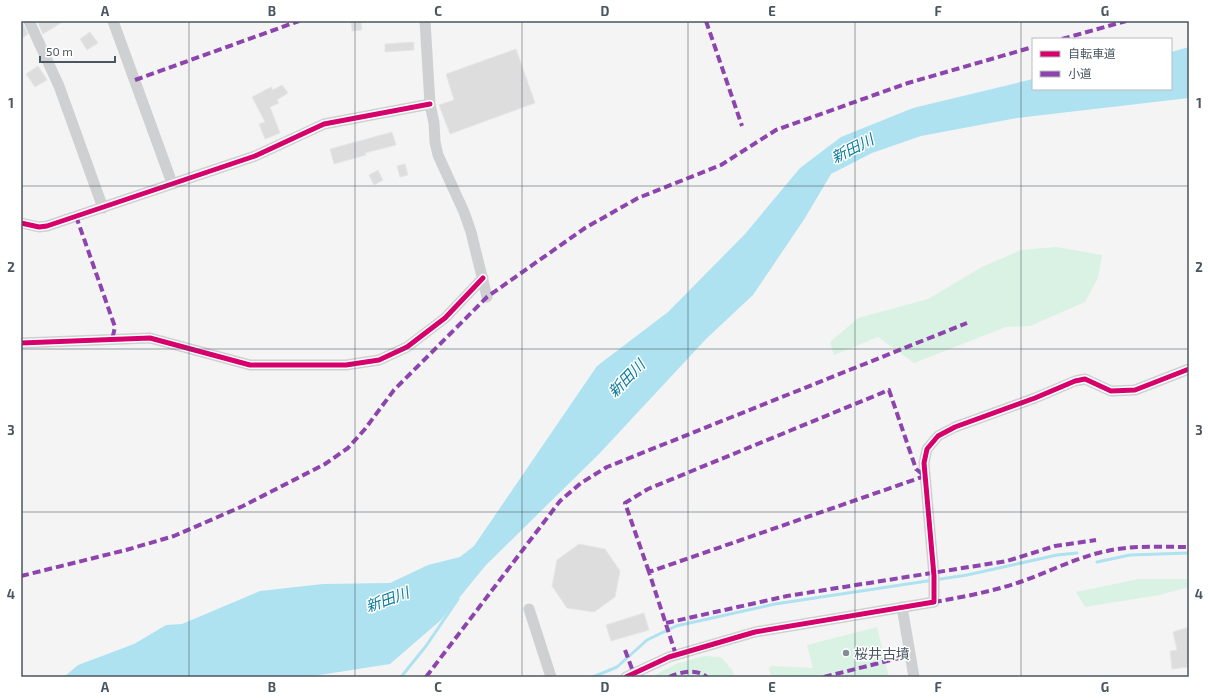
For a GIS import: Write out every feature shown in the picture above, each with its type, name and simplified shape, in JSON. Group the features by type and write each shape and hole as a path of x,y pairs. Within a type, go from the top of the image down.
{"street":[{"path":"29,21 59,86 103,208"},
{"path":"114,21 172,183"},
{"path":"425,21 430,104 438,155 464,212 484,278 487,296"},
{"path":"21,223 35,227 43,227 103,208 172,183 255,156 324,124 430,104"},
{"path":"21,342 150,338 250,364 346,365 379,360 407,347 445,318 484,278"},
{"path":"626,677 669,657 755,632 934,602 934,580 924,463 927,449 938,436 955,427 1036,398 1075,381 1085,379 1111,391 1135,390 1189,369"},
{"path":"902,608 914,677"},
{"path":"529,609 551,677"}],"green space":[{"path":"1057,247 1102,255 1098,278 1085,302 1030,326 1006,327 914,363 878,337 834,355 830,342 858,318 928,299 982,267 1021,250"},
{"path":"1139,579 1189,579 1189,587 1159,595 1085,607 1076,592"},
{"name":"桜井古墳","path":"877,627 889,677 771,677 769,668 772,666 813,668 807,645"},
{"path":"704,656 721,657 732,670 735,677 651,677 676,664"}],"water":[{"name":"新田川","path":"1189,47 1189,98 1017,118 921,136 872,153 831,174 805,218 753,295 706,339 599,454 486,565 441,620 390,664 307,677 64,677 78,665 134,644 166,625 182,624 260,591 323,584 390,583 428,565 460,557 474,546 597,366 668,312 745,234 800,168 841,137 913,108 1032,79 1032,90 1172,90 1172,52"}],"building":[{"path":"37,21 64,21 43,34"},
{"path":"22,22 28,34 21,39 21,23"},
{"path":"351,22 361,22 362,30 352,31"},
{"path":"90,32 98,43 87,50 80,39"},
{"path":"414,42 414,50 385,52 385,44"},
{"path":"516,49 535,103 450,134 439,105 454,100 446,74"},
{"path":"38,66 47,80 35,87 26,74"},
{"path":"282,85 288,93 277,100 279,103 270,107 280,133 265,139 259,124 265,122 252,97 271,87 273,90"},
{"path":"392,132 396,145 365,153 366,155 334,164 330,149"},
{"path":"405,164 408,175 400,177 397,166"},
{"path":"378,170 383,180 374,185 369,175"},
{"path":"579,544 605,549 620,571 615,597 594,612 567,608 552,586 557,560"},
{"path":"644,613 649,630 611,641 606,625"},
{"path":"1189,627 1189,667 1172,669 1170,651 1177,650 1173,632"}],"waterway":[{"path":"593,677 617,667 647,640 676,626 775,604 967,575 1057,555 1077,553"},
{"path":"1097,562 1130,555 1189,553"},
{"path":"401,677 426,646 458,599"}],"marked path":[{"path":"135,80 299,21"},
{"path":"706,21 742,126"},
{"path":"1066,38 1126,21"},
{"path":"21,576 126,550 174,536 243,506 325,464 348,448 365,429 394,390 487,297 585,228 638,198 721,165 776,130 908,83 1032,47"},
{"path":"76,216 115,327 112,340"},
{"path":"426,677 560,501 581,483 607,467 967,323"},
{"path":"649,572 625,503 648,489 889,390 916,469 925,476"},
{"path":"676,655 649,572 925,476"},
{"path":"666,623 787,596 1007,561 1055,546 1096,540"},
{"path":"934,602 1012,585 1075,560 1107,551 1137,547 1189,547"},
{"path":"625,650 635,677"},
{"path":"824,677 899,658"},
{"path":"669,677 683,672 698,672 707,677"}],"cycle path":[{"path":"21,223 39,227 47,226 255,156 324,124 430,104"},
{"path":"21,343 150,338 250,365 346,365 379,360 407,347 445,318 483,278"},
{"path":"626,677 669,657 755,632 934,602 934,576 924,463 927,449 938,436 955,427 1035,398 1075,381 1085,379 1111,391 1135,390 1189,369"}],"place":[{"name":"桜井古墳","path":"846,653"}]}
